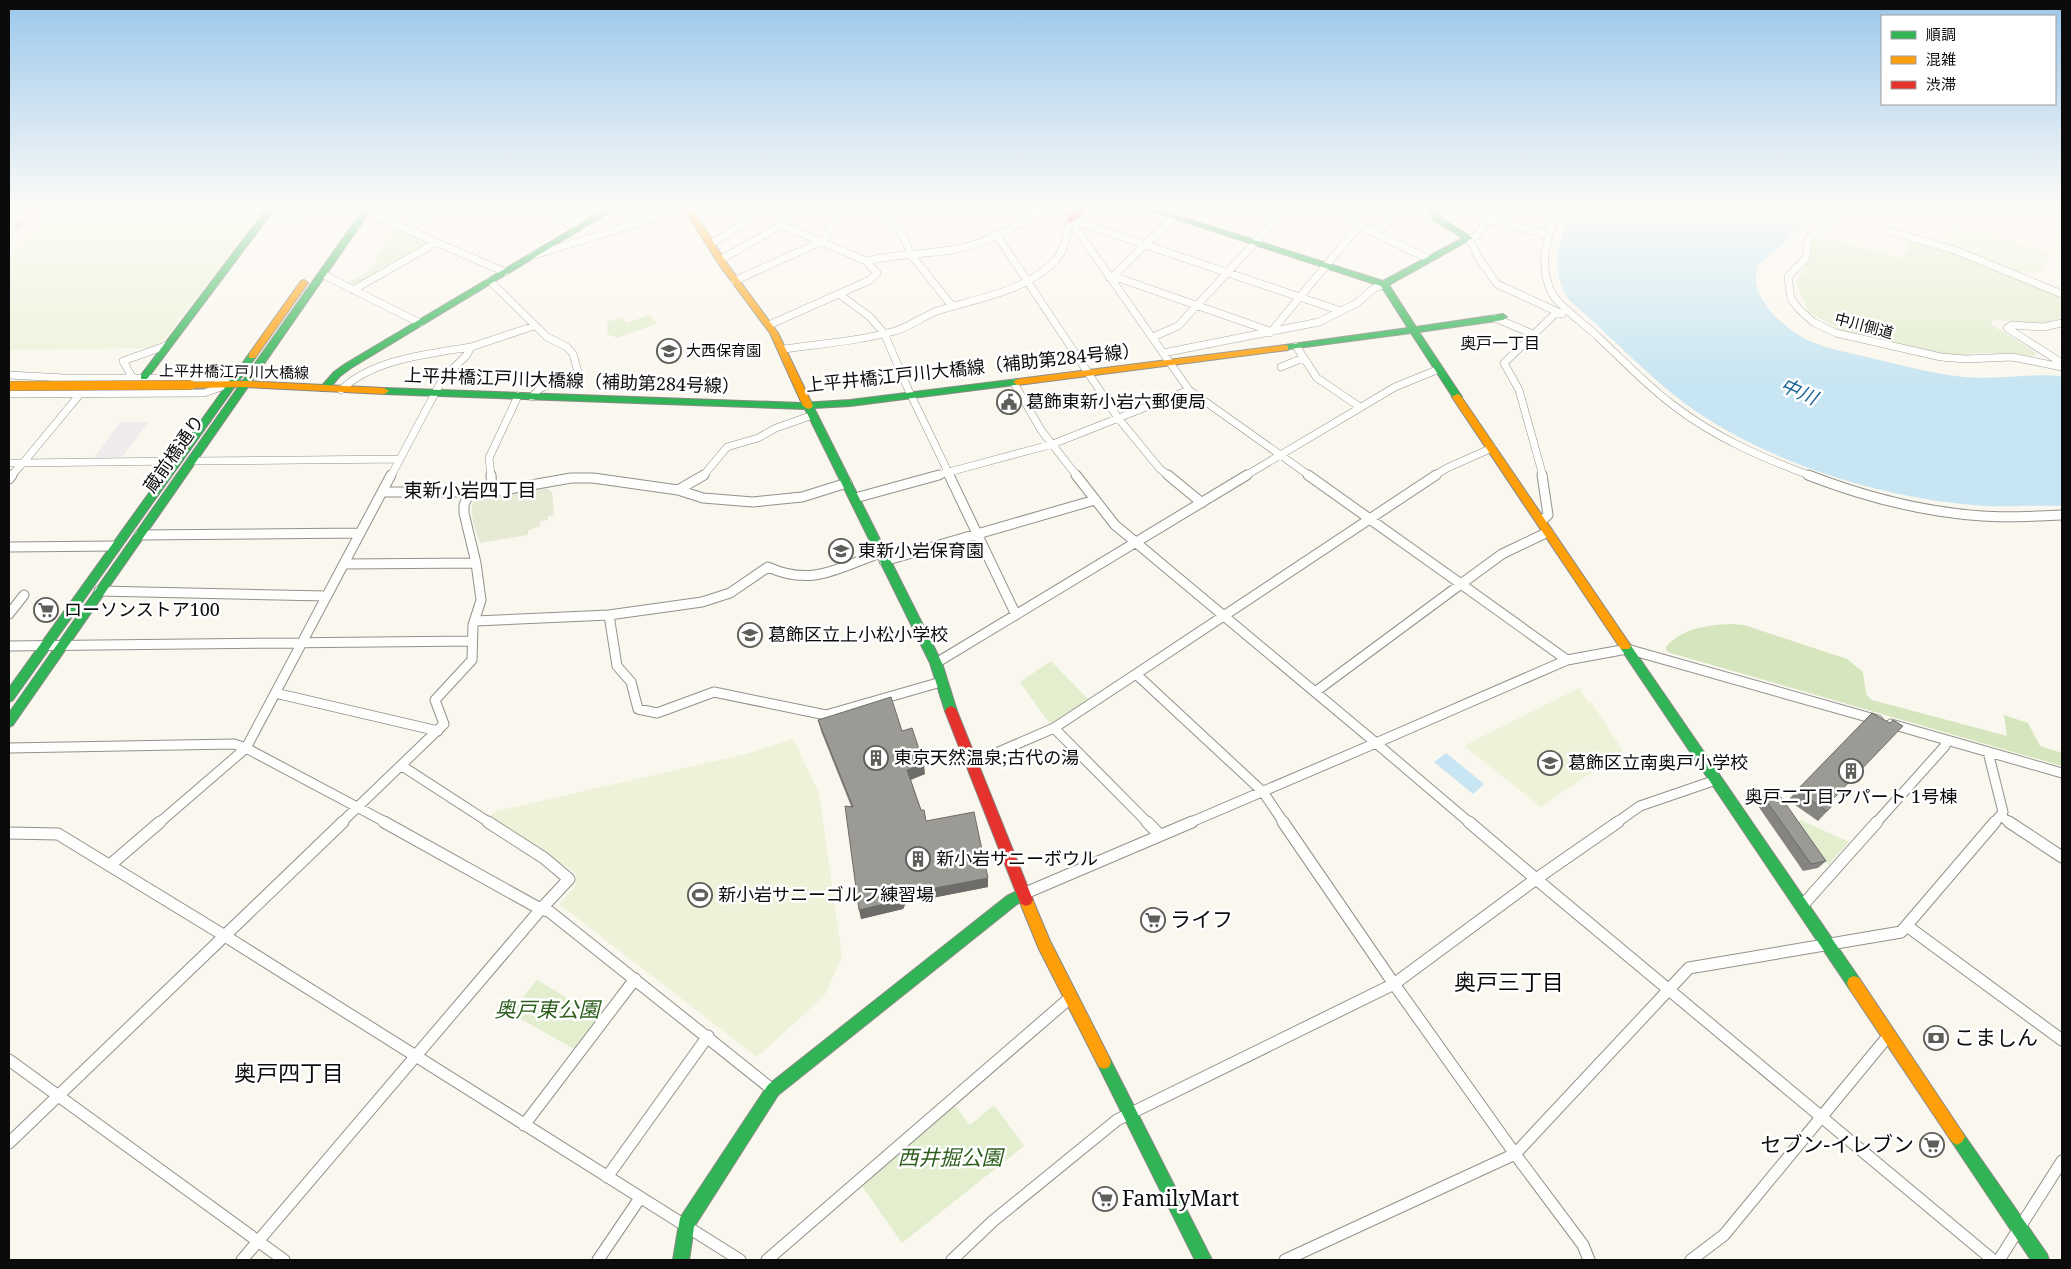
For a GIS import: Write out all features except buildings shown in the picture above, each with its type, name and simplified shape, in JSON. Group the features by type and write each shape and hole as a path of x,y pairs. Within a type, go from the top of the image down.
{"street":[{"path":"138,377 168,345 227,266"},
{"name":"蔵前橋通り","path":"9,697 230,384 319,266"},
{"name":"蔵前橋通り","path":"9,722 327,266"},
{"path":"353,290 395,266"},
{"path":"492,266 505,272"},
{"name":"上平井橋江戸川大橋線","path":"9,386 245,384 324,389 337,374 348,366 514,266"},
{"path":"724,266 769,326 783,349 810,410 936,663 948,707 973,763 1044,944 1204,1260"},
{"path":"734,281 767,266"},
{"path":"769,326 870,280 877,273 871,266"},
{"path":"920,266 952,306"},
{"path":"1017,266 1118,418 1160,469 1202,503"},
{"path":"783,349 884,333 911,326 935,311 1027,282 1049,266"},
{"path":"1103,266 1189,390 1568,660"},
{"path":"1111,277 1122,266"},
{"path":"1206,266 1341,311"},
{"path":"1152,336 1178,326 1234,266"},
{"path":"1270,333 1325,266"},
{"path":"1330,266 1384,284 1389,290 1413,330 1548,532 2041,1260"},
{"path":"1163,353 1319,322 1357,303 1373,289 1416,266"},
{"path":"1485,266 1497,284 1581,321"},
{"path":"1541,521 1548,515 1536,448 1518,386 1505,368 1504,362 1555,311 1554,298 1546,274 1546,266"},
{"name":"中川側道","path":"1797,266 1788,275 1788,290 1791,299 1805,316 1836,333 1933,356 1966,359 2012,357 2062,365"},
{"path":"1994,266 2062,294"},
{"path":"322,274 420,323"},
{"path":"1111,277 1198,305 1267,330 1270,333"},
{"path":"490,281 534,326 548,338 567,347 573,354 578,372 536,390 532,397"},
{"path":"839,294 870,317 884,333 911,396 1016,615"},
{"path":"1554,298 1677,408 1752,453 1814,477 1879,497 1928,508 1990,516 2062,516"},
{"path":"1499,317 1533,334"},
{"name":"上平井橋江戸川大橋線（補助第284号線）","path":"324,389 810,410 850,403 1170,364 1499,317"},
{"path":"2062,324 2043,327 2012,325 2007,328 2062,365"},
{"path":"340,390 346,382 392,364 439,352 471,347 534,326"},
{"path":"138,377 122,361 168,345"},
{"path":"1296,346 1317,378 1360,407"},
{"path":"110,865 246,748 443,378 466,356 471,347"},
{"path":"2041,350 2049,359 2042,362"},
{"path":"1281,367 1304,358"},
{"path":"936,663 1394,387 1439,369"},
{"path":"9,375 64,378 214,378 230,384"},
{"path":"50,394 64,378"},
{"path":"1014,383 1017,391 1052,444 1114,525 1993,1260"},
{"path":"9,394 204,392 230,384"},
{"path":"855,498 1052,444 1189,390"},
{"path":"9,479 80,394"},
{"path":"492,492 489,458 495,441 518,396"},
{"path":"678,490 703,477 727,447 758,438 810,410"},
{"path":"973,763 1054,728 1447,468 1492,448"},
{"path":"191,461 400,458"},
{"path":"9,463 177,461"},
{"path":"382,492 492,492 571,478 593,478 678,490 709,498 760,501 793,499 847,483"},
{"path":"9,1144 444,724 435,700 472,660 474,621 481,600 476,563 464,513 464,505 469,493"},
{"path":"474,621 609,615 691,604 730,593 756,572 768,567 787,575 802,577 816,575 977,534 1095,500"},
{"path":"1315,692 1502,554 1548,532"},
{"path":"139,535 360,533"},
{"path":"9,547 116,546"},
{"path":"344,564 476,563"},
{"path":"99,591 326,596"},
{"path":"9,614 24,595"},
{"path":"609,615 617,666 631,682 638,709 657,713 714,692 826,715 941,682"},
{"path":"9,646 472,641"},
{"path":"681,1260 686,1224 773,1090 1012,900 1568,660 1627,649 2062,773"},
{"path":"1136,674 1263,792 1394,984 1515,1154 1583,1245 1589,1260"},
{"path":"275,693 438,731"},
{"path":"1054,728 1160,835"},
{"path":"1802,906 1945,746 1946,740"},
{"path":"9,748 234,744 246,748 358,807 541,909 550,912 708,1036 773,1090"},
{"path":"1285,1260 1515,1154 1689,968 1901,932 2003,812 1988,752"},
{"path":"242,1260 541,909 569,879 544,858 402,766"},
{"path":"952,1260 993,1222 1117,1120 1394,984 1536,878 1640,806 1716,780"},
{"path":"2000,816 2062,857"},
{"path":"9,832 58,834 225,936 640,1198 686,1224 740,1260"},
{"path":"1906,926 2062,1040"},
{"path":"524,1124 635,979"},
{"path":"767,1260 1071,997"},
{"path":"1691,1260 1724,1235 1820,1116 1889,1035"},
{"path":"608,1177 708,1036"},
{"path":"9,1060 284,1260"},
{"path":"1999,1260 2060,1168"},
{"path":"598,1260 640,1198"}],"shaded area":[{"path":"121,422 148,422 122,457 94,458"}],"green space":[{"path":"9,266 221,266 159,346 152,348 9,350"},
{"path":"373,266 391,266 357,285 348,284 350,281 371,270"},
{"path":"1805,266 1986,266 2062,297 2062,317 2046,323 1993,320 1991,324 2033,351 2036,354 2034,356 2007,353 1969,353 1971,356 1954,356 1842,331 1809,312 1796,284"},
{"path":"2003,266 2044,266 2039,274 2017,272"},
{"path":"650,315 657,324 617,338 607,334 608,325 606,322 622,317 626,323"},
{"path":"546,488 552,492 554,515 548,516 548,520 540,521 540,526 528,531 528,535 480,543 472,516 474,500"},
{"path":"1713,625 1744,625 1847,659 1863,672 1866,694 1872,700 2007,736 2004,715 2028,723 2040,746 2062,753 2062,766 1667,652 1666,647 1672,641 1688,632"},
{"path":"1051,661 1088,699 1050,724 1020,682"},
{"path":"1579,688 1588,702 1591,702 1623,751 1541,807 1464,746"},
{"name":"新小岩サニーゴルフ練習場","path":"793,739 819,793 842,957 824,996 757,1057 559,904 575,887 576,873 489,816 497,811 746,754"},
{"path":"1800,820 1849,842 1828,865 1797,823"},
{"name":"奥戸東公園","path":"537,980 601,1018 576,1050 510,1013"},
{"name":"西井掘公園","path":"994,1105 1024,1146 902,1243 862,1186 955,1106 970,1125"}],"water":[{"name":"中川","path":"1557,266 1758,266 1757,289 1771,311 1791,330 1819,345 1952,376 1976,378 2038,375 2062,376 2062,506 1986,506 1911,496 1872,488 1834,477 1760,448 1694,410 1648,373 1569,300 1559,277"},
{"path":"1446,753 1484,784 1473,794 1434,762"}],"traffic: fast":[{"path":"144,377 227,266"},
{"path":"9,722 328,266"},
{"path":"324,389 337,374 348,366 515,266"},
{"path":"1328,266 1384,284 1457,397"},
{"path":"1384,284 1417,266"},
{"path":"1285,348 1503,317"},
{"path":"9,697 252,356"},
{"path":"384,391 801,406 850,403 1018,382"},
{"path":"808,406 936,663 951,711"},
{"path":"1625,646 1854,983"},
{"path":"681,1260 686,1224 773,1090 1012,900 1023,894"},
{"path":"1104,1062 1204,1260"},
{"path":"1957,1137 2041,1260"}],"traffic: slow":[{"path":"724,266 774,333 808,406"},
{"path":"252,356 304,283"},
{"path":"1018,382 1285,348"},
{"path":"191,385 245,384 384,391"},
{"path":"9,386 191,385"},
{"path":"1457,397 1625,646"},
{"path":"1026,900 1044,944 1104,1062"},
{"path":"1854,983 1957,1137"}],"traffic: jam":[{"path":"951,711 1026,900"}],"place":[{"name":"大西保育園","path":"669,351"},
{"name":"葛飾東新小岩六郵便局","path":"1009,402"},
{"name":"東新小岩保育園","path":"841,551"},
{"name":"ローソンストア100","path":"46,610"},
{"name":"葛飾区立上小松小学校","path":"750,635"},
{"name":"東京天然温泉;古代の湯","path":"876,758"},
{"name":"葛飾区立南奥戸小学校","path":"1550,763"},
{"name":"奥戸二丁目アパート 1号棟","path":"1851,771"},
{"name":"新小岩サニーボウル","path":"918,859"},
{"name":"新小岩サニーゴルフ練習場","path":"700,895"},
{"name":"ライフ","path":"1153,920"},
{"name":"こましん","path":"1936,1038"},
{"name":"セブン-イレブン","path":"1932,1145"},
{"name":"FamilyMart","path":"1105,1199"}],"district":[{"name":"奥戸一丁目","path":"1500,343"},
{"name":"東新小岩四丁目","path":"470,490"},
{"name":"奥戸三丁目","path":"1509,982"},
{"name":"奥戸四丁目","path":"289,1073"}]}
